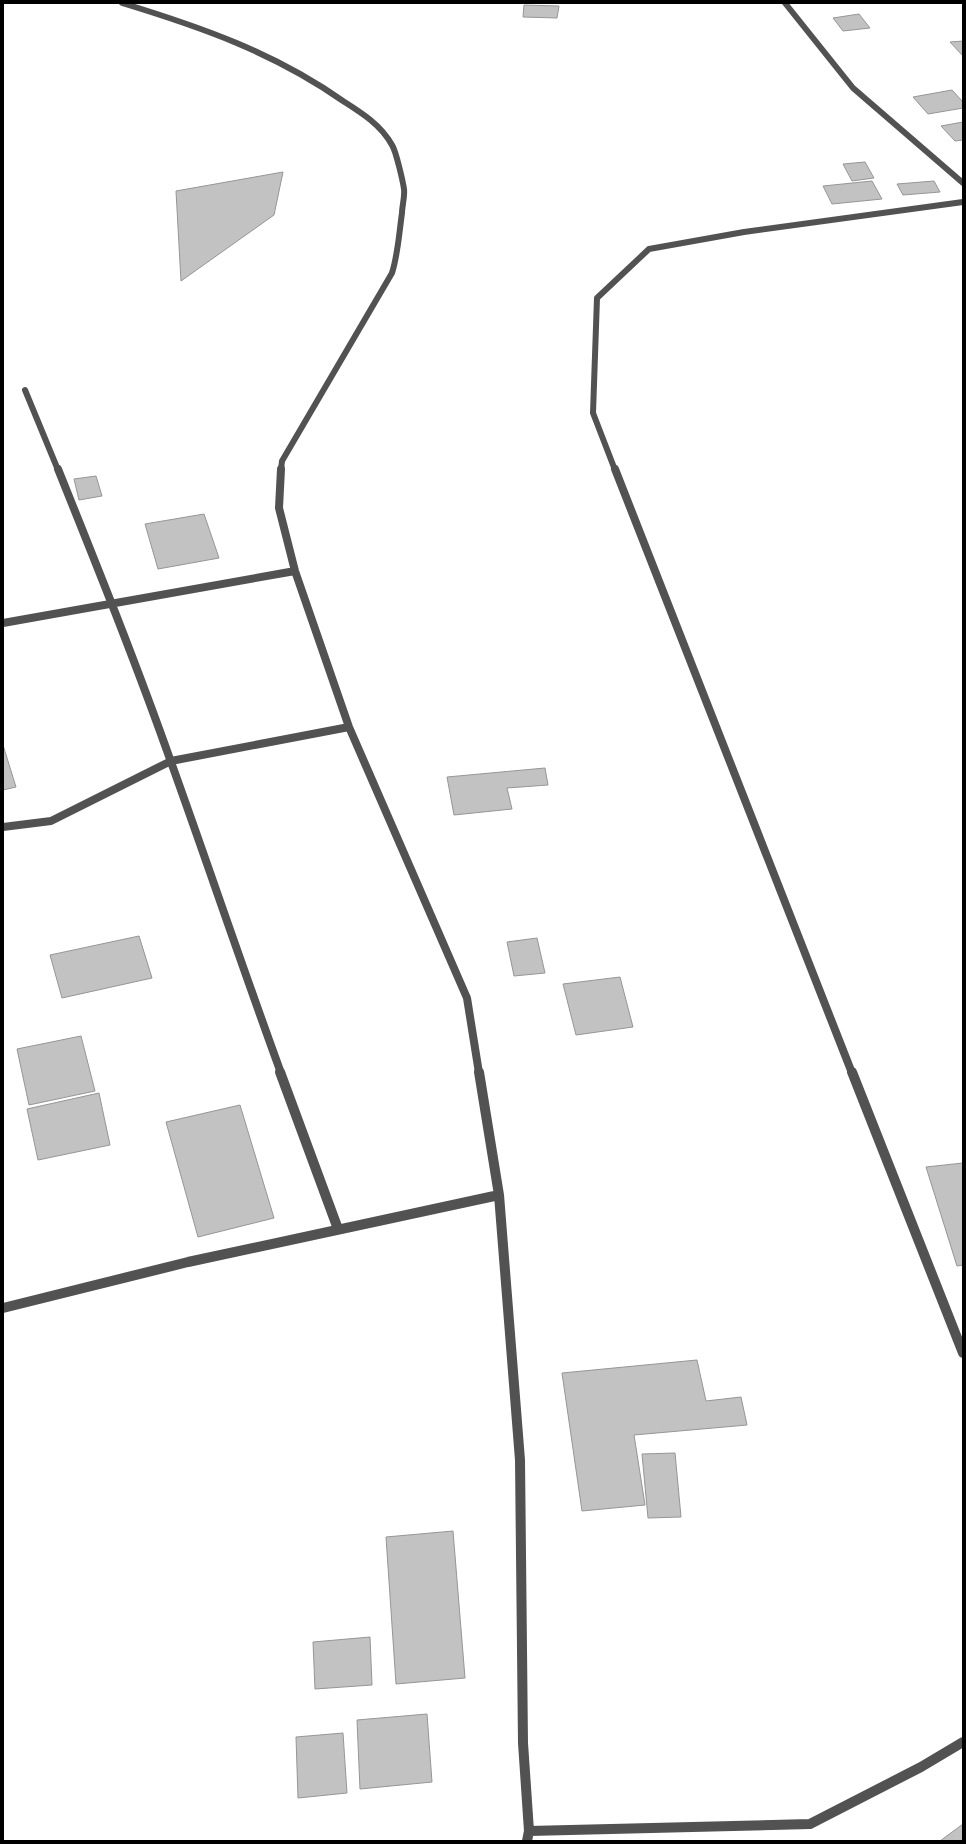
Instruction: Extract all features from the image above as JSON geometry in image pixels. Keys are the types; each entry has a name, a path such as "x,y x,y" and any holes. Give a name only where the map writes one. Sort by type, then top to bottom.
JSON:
{"street":[{"path":"122,3 189,24 270,56 289,66 366,116 378,125 393,146 404,189 397,258 392,273 282,461 279,488 279,508 295,571 349,727 467,998 499,1195 520,1460 523,1743 528,1836 810,1824 921,1767 963,1742"},
{"path":"785,3 853,88 963,183"},
{"path":"963,202 744,232 649,249 597,298 593,413 963,1353"},
{"path":"25,390 113,604 171,761 248,984 338,1229"},
{"path":"3,623 295,571"},
{"path":"3,827 51,821 171,761 349,727"},
{"path":"3,1308 59,1293 338,1229 499,1195"}],"building":[{"path":"524,5 559,6 557,18 523,17"},
{"path":"859,14 870,28 843,31 833,18"},
{"path":"963,41 963,56 950,42"},
{"path":"952,90 963,102 963,108 928,114 913,97"},
{"path":"963,122 963,140 955,141 941,126"},
{"path":"865,162 874,178 852,181 843,164"},
{"path":"283,172 274,215 181,281 176,191"},
{"path":"872,181 882,199 832,204 823,186"},
{"path":"934,181 940,192 903,195 897,184"},
{"path":"96,476 102,496 79,500 74,479"},
{"path":"204,514 219,558 158,569 145,524"},
{"path":"3,745 16,787 3,790"},
{"path":"545,768 548,785 507,788 512,809 454,815 447,777"},
{"path":"139,936 152,978 62,998 50,955"},
{"path":"537,938 545,973 514,976 507,942"},
{"path":"620,977 633,1027 576,1035 563,984"},
{"path":"81,1036 95,1091 29,1105 17,1049"},
{"path":"99,1093 110,1145 38,1160 27,1109"},
{"path":"240,1105 274,1218 198,1237 166,1122"},
{"path":"963,1163 963,1265 957,1266 926,1167"},
{"path":"697,1360 706,1401 741,1397 747,1425 634,1435 645,1505 582,1511 562,1373"},
{"path":"675,1453 681,1517 648,1518 642,1454"},
{"path":"453,1531 465,1678 396,1684 386,1537"},
{"path":"370,1637 372,1685 315,1689 313,1642"},
{"path":"427,1714 432,1782 360,1789 357,1720"},
{"path":"343,1733 347,1793 298,1798 296,1737"},
{"path":"963,1824 963,1841 940,1841"}]}
